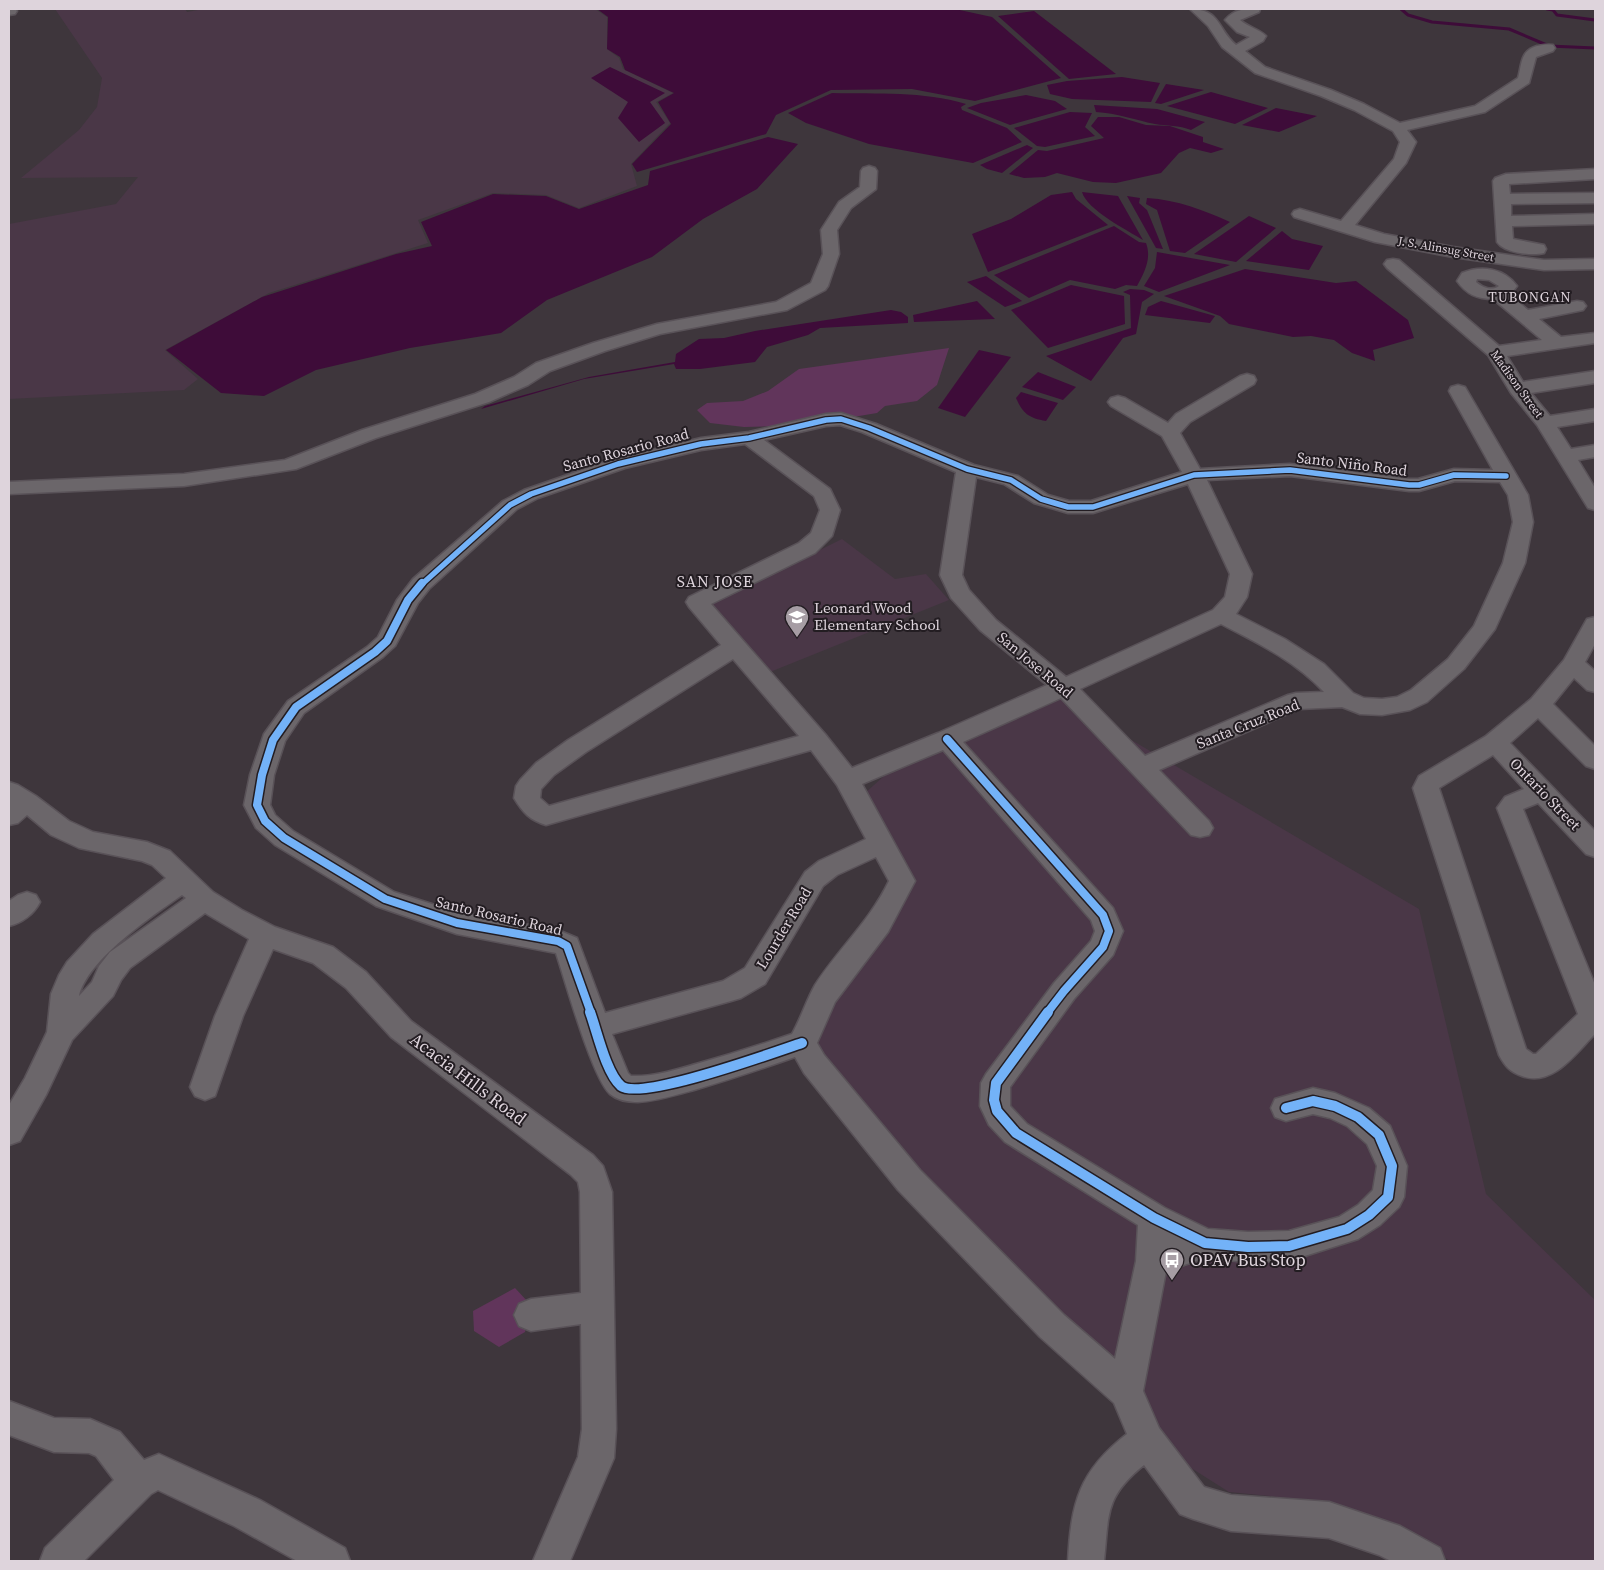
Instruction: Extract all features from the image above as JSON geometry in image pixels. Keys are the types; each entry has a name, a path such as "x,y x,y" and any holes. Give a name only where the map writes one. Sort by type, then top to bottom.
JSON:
{"street":[{"path":"1196,9 1213,23 1227,44 1260,70 1326,93 1398,128 1408,142 1401,160 1344,227"},
{"path":"1235,51 1259,36 1242,29 1232,20 1239,14 1254,9"},
{"path":"1398,128 1480,109 1524,80 1529,55 1533,51 1548,48"},
{"path":"9,488 184,480 289,465 369,434 482,398 521,381 543,367 599,347 657,329 781,306 807,294 822,283 831,254 829,230 845,205 868,189 869,171"},
{"path":"1578,248 1536,249 1509,245 1505,242 1502,181 1503,179 1589,175 1595,188"},
{"path":"1504,200 1595,198"},
{"name":"J. S. Alinsug Street","path":"1300,214 1381,238 1453,252 1544,265 1595,264"},
{"path":"1505,221 1595,219"},
{"path":"1453,252 1455,288 1487,294 1498,294 1557,342"},
{"name":"Madison Street","path":"1393,264 1455,288 1518,389 1545,423 1593,496"},
{"path":"1526,316 1576,306"},
{"path":"1495,352 1595,338"},
{"path":"1518,389 1595,377"},
{"path":"1170,432 1184,418 1247,380"},
{"name":"Santa Cruz Road","path":"1143,767 1296,701 1344,699 1360,706 1382,707 1402,704 1418,696 1456,664 1484,628 1514,563 1523,522 1518,495 1458,391"},
{"path":"847,780 947,739 1064,687 1221,615 1233,605 1239,591 1241,574 1194,475 1170,432 1118,402"},
{"path":"1545,423 1595,415"},
{"name":"Santo Rosario Road","path":"802,1043 685,1080 638,1090 627,1089 618,1083 611,1072 567,946 558,941 457,923 385,899 284,838 265,821 257,805 262,775 273,740 296,707 375,652 387,641 408,600 421,584 510,505 531,494 618,464 700,444 749,438 826,420 841,420 869,428 967,469 1011,480 1041,499 1068,507 1093,507 1194,475"},
{"path":"749,438 823,493 830,510 820,536 807,548 697,602 816,740 847,780 902,881 894,901 879,926 828,990 802,1043 814,1064 909,1180 1052,1326 1126,1391 1147,1440 1193,1501 1231,1513 1329,1520 1387,1539 1427,1561"},
{"path":"1565,456 1595,451"},
{"name":"San Jose Road","path":"967,469 951,575 959,593 988,625 1064,687 1200,828"},
{"name":"Santo Niño Road","path":"1194,475 1290,470 1410,485 1419,485 1454,475 1506,476"},
{"path":"1221,615 1277,644 1316,669 1344,699"},
{"path":"1543,792 1514,803 1510,808 1595,1017 1544,1065 1534,1068 1526,1065 1514,1055 1426,788 1428,782 1495,742 1538,705 1573,664 1595,624"},
{"path":"735,647 577,746 545,769 530,786 527,798 533,808 546,816 816,740"},
{"path":"1573,664 1595,684"},
{"path":"1538,705 1595,760"},
{"path":"947,739 1104,914 1110,931 1103,947 1064,991 996,1083 993,1101 999,1115 1016,1132 1154,1218 1205,1243 1289,1246 1347,1229 1369,1215 1388,1197 1392,1166 1379,1135 1358,1116 1335,1106 1314,1101 1286,1108"},
{"name":"Ontario Street","path":"1495,742 1595,847"},
{"name":"Acacia Hills Road","path":"15,803 88,841 138,850 161,858 172,866 193,890 265,935 323,955 356,980 401,1029 582,1164 592,1176 596,1192 596,1306 600,1403 596,1458 551,1561"},
{"name":"Lourder Road","path":"596,1027 731,990 755,976 802,895 814,879 828,868 883,843"},
{"path":"9,1132 36,1086 61,1032 68,985 76,968 92,952 154,901 193,890"},
{"path":"61,1032 94,999 120,960 193,890"},
{"path":"205,1087 229,1016 265,935"},
{"path":"92,952 120,960"},
{"path":"1126,1391 1152,1261 1154,1218"},
{"path":"1152,1261 1205,1243"},
{"path":"531,1315 596,1306"},
{"path":"9,1418 54,1435 90,1436 108,1444 138,1481"},
{"path":"1086,1561 1091,1505 1099,1484 1120,1461 1147,1440"},
{"path":"58,1561 138,1481 159,1472 247,1514 332,1561"}],"shaded area":[{"path":"55,9 185,9 187,12 203,9 595,9 607,17 607,49 619,58 623,69 673,93 656,102 670,123 631,164 637,186 579,208 546,195 493,193 418,220 428,243 269,293 165,350 198,379 184,390 9,399 9,224 116,204 138,177 21,178 79,130 97,107 102,78"},
{"path":"597,9 955,9 992,17 1061,78 975,101 912,89 831,90 776,115 766,134 637,172 632,164 671,124 658,102 674,93 625,70 620,57 607,49 608,17"},
{"path":"1034,11 1116,74 1069,79 998,16"},
{"path":"610,67 665,93 650,102 665,123 639,142 618,118 628,102 591,78"},
{"path":"1122,77 1160,83 1151,102 1072,99 1050,94 1047,85 1067,81"},
{"path":"1166,84 1204,90 1161,104 1155,103"},
{"path":"1211,92 1268,108 1235,124 1167,106"},
{"path":"832,93 917,95 966,104 961,107 962,110 1007,128 1022,142 973,163 869,144 806,123 788,113"},
{"path":"1026,95 1055,101 1067,109 1010,125 967,108 981,103"},
{"path":"1094,105 1157,109 1205,122 1191,130 1178,126 1155,124 1096,112"},
{"path":"1276,108 1317,116 1279,132 1242,125"},
{"path":"1070,112 1092,113 1085,127 1095,136 1045,147 1037,146 1014,128"},
{"path":"1098,117 1119,117 1146,125 1170,126 1203,137 1203,142 1224,149 1211,153 1190,148 1179,153 1161,173 1116,183 1093,182 1057,173 1045,177 1024,178 1009,174 1038,150 1047,151 1104,138 1091,126"},
{"path":"768,137 798,144 757,189 703,219 652,257 547,300 501,333 410,348 316,370 264,396 221,393 166,350 262,297 396,254 432,246 421,222 493,194 546,196 579,209 648,185 650,171"},
{"path":"1027,145 1033,148 1002,173 980,165"},
{"path":"1072,192 1076,199 1108,225 988,272 972,234 1011,219 1051,195"},
{"path":"1082,192 1118,196 1143,240 1091,206"},
{"path":"1127,196 1140,198 1139,203 1147,210 1163,249 1156,248"},
{"path":"1147,198 1190,206 1230,222 1185,253 1170,251 1157,210 1146,204"},
{"path":"1249,216 1276,228 1236,262 1194,254"},
{"path":"1114,226 1139,242 1146,243 1148,260 1145,271 1137,286 1126,285 1115,289 1070,280 1029,298 994,275"},
{"path":"1282,231 1292,239 1323,246 1309,270 1246,261"},
{"path":"1157,252 1230,265 1159,292 1144,286 1155,268"},
{"path":"1245,269 1336,283 1356,281 1408,320 1414,338 1373,350 1375,361 1352,353 1334,340 1311,336 1293,337 1229,324 1220,316 1164,296"},
{"path":"986,276 1022,301 1005,307 967,282"},
{"path":"1071,285 1124,296 1125,324 1048,348 1011,310"},
{"path":"1130,289 1144,290 1154,294 1142,302 1136,334 1123,338 1091,381 1046,356 1131,328 1130,295 1123,292"},
{"path":"977,301 995,319 914,322 913,315"},
{"path":"1161,301 1215,316 1210,323 1145,315 1148,307"},
{"path":"891,310 901,312 908,317 908,323 820,328 808,335 767,347 755,362 700,369 676,369 674,364 584,379 481,409 485,406 589,377 675,362 676,354 699,339 724,338 755,331"},
{"path":"949,348 937,385 917,401 885,406 877,413 859,416 817,417 789,426 744,427 710,423 697,410 707,403 743,401 768,391 799,369"},
{"path":"979,350 1011,357 965,417 938,408"},
{"path":"1038,372 1076,387 1063,400 1022,387"},
{"path":"1021,392 1058,403 1046,421 1035,418 1024,412 1016,398"},
{"name":"Leonard Wood Elementary School","path":"842,539 895,579 926,574 949,600 770,672 711,604"},
{"path":"1060,698 1419,909 1486,1194 1595,1300 1595,1561 1450,1561 1414,1539 1328,1502 1229,1492 1169,1454 816,1061 826,998 911,883 864,794 894,767"},
{"path":"515,1288 529,1303 525,1332 499,1347 474,1331 473,1311"}],"waterway":[{"path":"1401,9 1408,15 1432,22 1509,29 1549,46 1595,48"},
{"path":"1547,9 1553,10 1557,15 1595,20"}],"cycle path":[{"path":"802,1043 684,1080 639,1089 624,1088 611,1072 567,946 558,941 457,923 385,899 284,838 265,821 257,805 262,775 273,740 296,707 375,652 387,641 408,600 421,584 510,505 531,494 618,464 701,444 749,438 826,420 841,419 869,428 967,469 1011,480 1041,499 1068,507 1093,507 1194,475 1290,470 1409,485 1419,485 1454,475 1506,476"},
{"path":"947,739 1103,915 1109,931 1103,947 1064,991 996,1083 995,1106 1004,1121 1016,1133 1154,1218 1205,1243 1248,1247 1289,1246 1347,1229 1369,1215 1388,1197 1392,1166 1379,1135 1358,1117 1335,1106 1313,1101 1286,1108"}],"place":[{"name":"Leonard Wood Elementary School","path":"797,638"},
{"name":"OPAV Bus Stop","path":"1172,1281"}],"district":[{"name":"TUBONGAN","path":"1530,297"},
{"name":"SAN JOSE","path":"715,581"}]}
